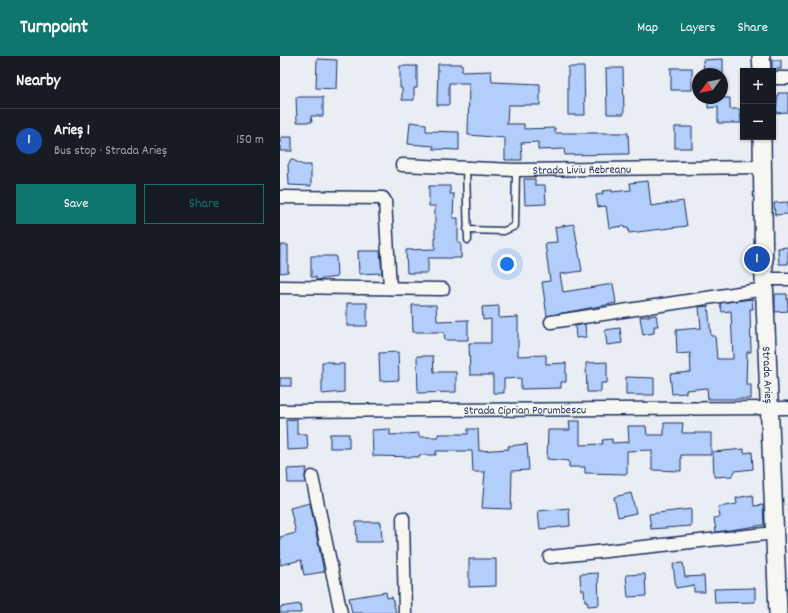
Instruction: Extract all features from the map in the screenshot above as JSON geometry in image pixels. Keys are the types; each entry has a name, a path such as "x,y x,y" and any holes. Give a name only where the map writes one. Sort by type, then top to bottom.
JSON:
{"street":[{"path":"762,56 762,68"},
{"path":"776,78 788,78"},
{"name":"Strada Arieș","path":"762,140 764,284 778,613"},
{"name":"Strada Liviu Rebreanu","path":"402,165 516,170 762,167"},
{"path":"280,197 382,198 385,201 390,288"},
{"path":"551,322 788,279"},
{"path":"280,287 443,289"},
{"name":"Strada Ciprian Porumbescu","path":"280,411 788,408"},
{"path":"312,477 340,613"},
{"path":"403,518 405,613"},
{"path":"550,557 775,533"}],"lane":[{"path":"466,168 468,240"},
{"path":"467,230 504,231 514,226 516,170"}],"building":[{"path":"317,59 337,60 336,89 316,88"},
{"path":"723,59 723,68 704,68 703,60"},
{"path":"772,60 781,60 781,69 772,68"},
{"path":"438,64 462,64 462,72 491,71 492,82 540,84 540,105 508,105 507,124 524,124 524,129 555,128 555,133 628,133 629,154 565,155 564,149 538,150 538,142 521,143 522,160 505,160 505,138 468,135 469,83 449,83 449,105 437,105"},
{"path":"400,66 417,66 417,88 414,88 414,100 402,100 402,88 400,88"},
{"path":"568,67 584,67 585,115 568,115"},
{"path":"606,68 623,68 624,114 607,114"},
{"path":"671,68 692,68 692,90 671,90"},
{"path":"778,93 788,93 788,112 776,113"},
{"path":"296,97 323,97 323,116 311,116 312,122 297,122"},
{"path":"728,98 730,98 730,109 740,109 740,123 718,123 718,107 708,108 708,104 728,104"},
{"path":"410,122 426,124 426,131 459,132 459,150 433,149 434,146 408,144"},
{"path":"675,127 692,127 692,148 675,148"},
{"path":"281,137 292,137 292,151 280,151"},
{"path":"291,159 303,165 311,165 311,186 289,185 288,165"},
{"path":"524,179 535,179 535,185 545,185 546,204 525,205"},
{"path":"648,181 651,206 683,201 687,226 629,233 628,228 624,228 624,226 609,228 606,206 598,207 596,195 603,194 602,191 612,190 612,192 631,190 630,183"},
{"path":"429,186 450,186 450,194 454,194 453,218 458,218 458,243 461,243 461,258 428,258 428,273 407,273 406,250 435,249 435,206 429,206"},
{"path":"788,202 788,214 775,215 774,203"},
{"path":"574,224 582,271 560,274 563,292 613,284 616,303 547,316 542,282 550,281 545,243 557,242 555,227"},
{"path":"280,245 288,245 288,272 280,273"},
{"path":"788,247 788,264 779,264 778,248"},
{"path":"358,251 380,251 382,273 359,274"},
{"path":"311,256 336,256 337,277 316,280 316,277 311,277"},
{"path":"775,294 787,294 788,311 775,312"},
{"path":"752,299 753,309 750,309 751,352 747,352 746,385 751,385 751,399 708,399 707,388 686,390 686,393 672,394 670,374 691,372 690,353 677,354 676,330 701,328 699,307 708,306 711,336 715,336 717,359 733,359 731,311 722,312 720,303"},
{"path":"347,303 367,303 367,326 347,326"},
{"path":"412,305 436,305 437,321 468,320 468,340 445,340 444,332 413,332"},
{"path":"499,306 499,318 518,317 518,356 546,355 546,364 566,363 566,382 561,382 561,388 521,389 521,378 504,379 504,393 493,393 493,375 470,375 469,343 491,343 491,319 483,320 482,307"},
{"path":"656,315 658,326 654,326 654,333 643,335 640,317"},
{"path":"585,324 586,337 576,338 575,326"},
{"path":"620,328 622,343 607,345 605,330"},
{"path":"398,352 399,380 380,381 379,353"},
{"path":"417,356 433,356 434,372 456,372 456,392 418,393"},
{"path":"322,362 344,364 344,392 322,394"},
{"path":"607,362 607,383 601,383 601,392 587,392 586,363"},
{"path":"626,377 654,378 654,395 626,395"},
{"path":"280,378 291,378 291,386 280,386"},
{"path":"297,419 297,434 307,434 308,449 287,450 286,420"},
{"path":"569,421 580,421 580,445 603,444 602,440 612,439 612,443 629,442 628,426 646,426 647,435 664,435 664,423 683,423 682,433 711,433 711,455 681,455 681,471 652,470 652,450 627,451 627,474 585,473 585,467 569,467 569,461 547,459 548,430 570,430"},
{"path":"390,429 390,435 419,433 419,437 438,437 438,434 468,434 468,429 478,429 479,451 509,449 508,446 527,444 529,470 512,471 511,509 482,508 485,472 473,472 472,451 436,451 436,455 419,455 419,457 373,456 372,430"},
{"path":"330,434 349,434 349,448 330,448"},
{"path":"744,449 744,453 752,452 753,469 735,471 732,476 714,477 713,452"},
{"path":"307,468 305,475 306,483 288,483 287,469"},
{"path":"631,493 636,513 618,517 614,497"},
{"path":"753,495 754,506 763,505 764,525 716,532 714,518 720,517 718,507 737,504 736,498"},
{"path":"310,503 324,572 304,575 301,560 280,565 280,537 296,533 290,508"},
{"path":"569,508 570,526 540,529 538,511"},
{"path":"691,509 691,526 651,529 649,514"},
{"path":"356,522 381,522 382,542 357,542"},
{"path":"469,559 496,559 496,586 469,587"},
{"path":"683,563 685,577 704,576 705,592 694,592 694,585 676,588 673,564"},
{"path":"598,573 599,605 588,606 587,601 585,601 584,590 581,590 580,574"},
{"path":"645,574 646,596 628,597 626,575"},
{"path":"755,588 755,602 715,603 714,589"},
{"path":"386,592 387,598 392,597 396,613 352,613 349,598"},
{"path":"300,604 301,613 280,613 280,607"}],"place":[{"name":"Arieș 1","path":"757,259"}]}
